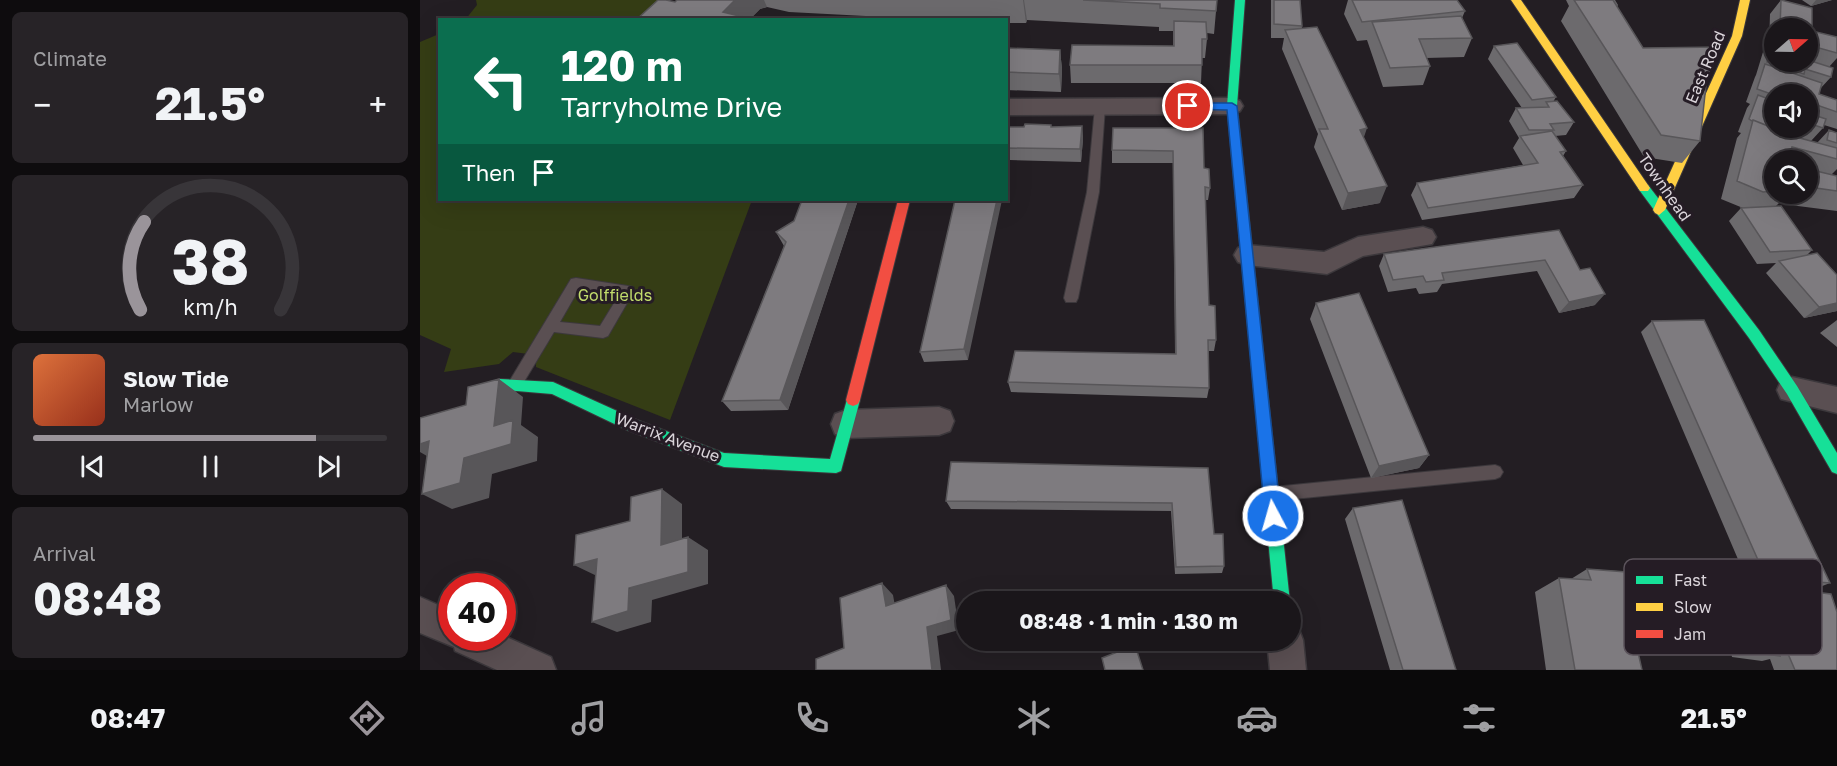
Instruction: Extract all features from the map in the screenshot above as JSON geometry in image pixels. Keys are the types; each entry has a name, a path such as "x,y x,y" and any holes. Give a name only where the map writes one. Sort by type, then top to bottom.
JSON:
{"street":[{"path":"1240,0 1232,106 1281,591"},
{"name":"Townhead","path":"1516,0 1659,210 1754,334 1792,390 1837,466"},
{"name":"East Road","path":"1659,210 1737,36 1745,0"},
{"path":"1008,107 1232,106"},
{"name":"Warrix Avenue","path":"507,385 553,388 632,424 724,460 836,466 904,201"},
{"path":"1247,255 1328,263 1359,247 1423,237"},
{"path":"1792,390 1837,400"},
{"path":"846,424 939,421"},
{"path":"420,615 438,623"},
{"path":"496,651 538,670"},
{"path":"1287,651 1288,670"}],"lane":[{"path":"1071,298 1092,192 1100,106"},
{"path":"507,385 550,326 576,283 628,291 603,332 550,326"},
{"path":"1271,495 1494,472"}],"green space":[{"path":"476,0 661,0 661,18 467,18 477,5"},
{"name":"Golffields","path":"438,34 438,201 752,201 670,420 536,367 536,355 513,352 499,364 444,372 451,349 420,335 420,42"}],"building":[{"path":"658,0 675,2 677,0 735,0 723,12 748,18 638,18"},
{"path":"1083,0 1217,0 1216,11 1160,8 1160,4"},
{"path":"1274,0 1300,0 1302,26 1274,24"},
{"path":"1352,0 1457,0 1465,11 1362,22"},
{"path":"1574,0 1613,0 1643,48 1721,47 1707,76 1700,141 1661,135"},
{"path":"1781,0 1812,8 1812,18 1780,18"},
{"path":"1461,16 1472,38 1419,39 1430,66 1390,68 1372,22"},
{"path":"1174,21 1206,22 1207,39 1202,39 1202,65 1070,65 1072,45 1174,46"},
{"path":"1317,27 1367,128 1360,130 1387,186 1348,193 1319,129 1328,129 1285,30"},
{"path":"1818,32 1837,37 1837,53 1818,48"},
{"path":"1517,43 1556,97 1532,100 1494,46"},
{"path":"1008,48 1060,50 1059,74 1008,72"},
{"path":"1818,63 1833,68 1831,77 1815,72 1818,72"},
{"path":"1764,67 1764,72 1789,72 1822,83 1819,94 1837,100 1837,112 1818,105 1818,84 1764,84 1764,91 1757,89"},
{"path":"1758,95 1764,97 1764,124 1749,119"},
{"path":"1557,101 1574,122 1550,124 1554,130 1529,130 1516,108 1549,107 1546,102"},
{"path":"1818,116 1826,119 1823,128 1818,126"},
{"path":"1753,120 1764,124 1764,138 1800,138 1837,148 1837,159 1818,154 1818,150 1792,147 1791,150 1764,150 1764,192 1737,181"},
{"path":"1025,124 1051,125 1051,127 1082,126 1080,149 1008,148 1008,127 1024,127"},
{"path":"1113,128 1203,128 1204,168 1209,169 1210,188 1205,187 1209,305 1215,306 1216,340 1208,340 1209,388 1008,382 1015,351 1176,354 1173,151 1112,150"},
{"path":"1829,130 1837,133 1837,143 1827,140"},
{"path":"1552,131 1566,151 1560,152 1583,185 1428,208 1417,183 1538,163 1520,136"},
{"path":"1818,171 1837,176 1837,191 1818,188"},
{"path":"802,201 849,201 780,400 722,401 786,242 776,232 794,221"},
{"path":"955,201 997,201 964,349 920,352"},
{"path":"1781,206 1812,250 1770,252 1741,208"},
{"path":"1559,230 1580,270 1590,268 1605,294 1569,302 1545,260 1442,273 1444,280 1426,282 1423,276 1393,280 1384,254"},
{"path":"1817,253 1837,275 1837,303 1819,307 1779,261"},
{"path":"1359,293 1429,455 1379,466 1316,303"},
{"path":"1704,320 1819,559 1758,559 1652,321"},
{"path":"499,379 494,426 513,420 511,444 464,458 460,483 422,494 429,441 420,444 420,418 466,405 468,387"},
{"path":"951,462 1208,468 1214,534 1223,534 1224,566 1176,567 1172,503 946,501"},
{"path":"662,489 661,545 688,537 688,572 629,588 628,611 592,622 597,559 574,565 576,535 630,521 631,497"},
{"path":"1402,500 1456,670 1403,670 1353,508"},
{"path":"1822,566 1830,583 1822,582"},
{"path":"1587,569 1624,572 1624,655 1639,655 1642,670 1575,670 1559,578 1591,580"},
{"path":"882,583 886,606 946,585 951,620 927,627 932,670 816,670 816,659 844,648 840,598"},
{"path":"1822,593 1831,594 1837,612 1837,670 1795,670 1788,655 1822,655"},
{"path":"1120,651 1137,651 1143,670 1105,670 1102,658"}],"traffic: fast":[{"path":"1240,0 1232,106 1281,591"},
{"path":"1644,188 1754,334 1792,390 1837,467"},
{"path":"500,385 553,388 632,425 724,460 836,466 853,400"}],"traffic: slow":[{"path":"1516,0 1644,188"},
{"path":"1659,210 1737,36 1745,0"}],"traffic: jam":[{"path":"853,400 904,201"}],"route":[{"path":"1188,106 1232,106 1273,516"}]}
